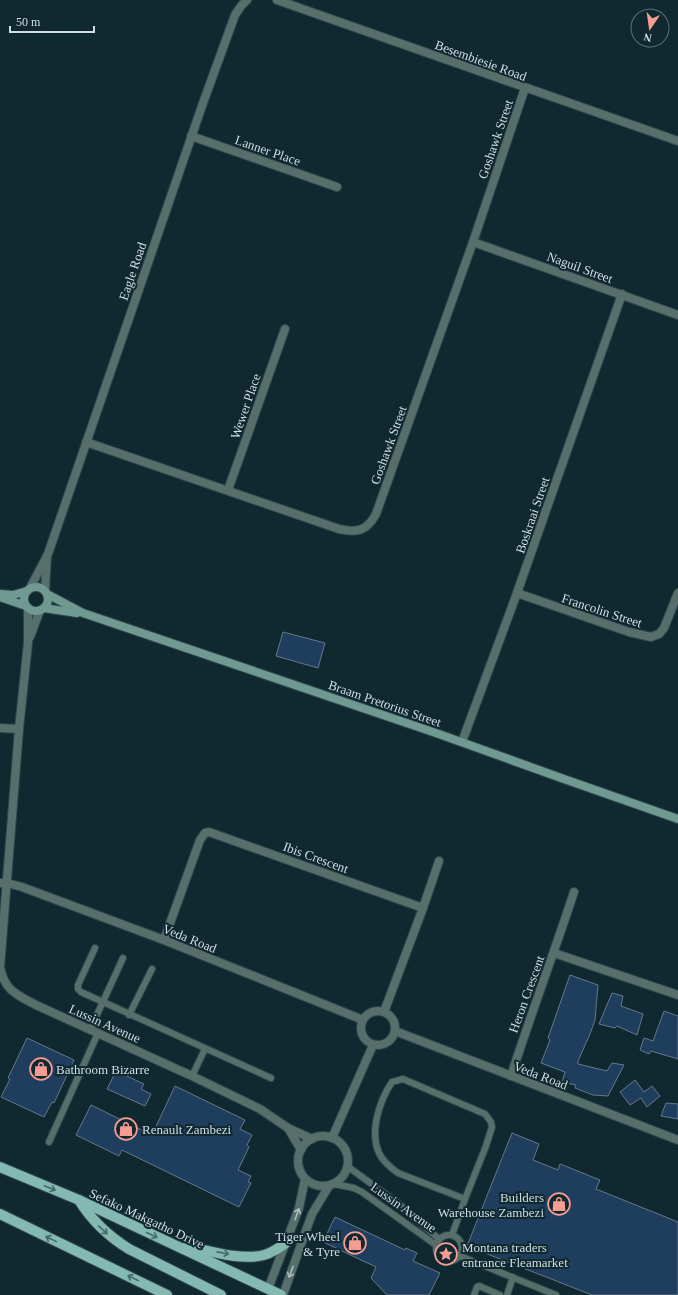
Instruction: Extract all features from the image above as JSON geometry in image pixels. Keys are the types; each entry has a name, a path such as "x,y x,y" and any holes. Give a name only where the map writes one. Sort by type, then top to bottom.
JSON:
{"main road":[{"name":"Sefako Makgatho Drive","path":"0,1167 79,1200 171,1243 268,1292 282,1295"},
{"path":"79,1200 86,1212 102,1230 120,1244 129,1250 221,1295"},
{"path":"0,1214 167,1295"},
{"path":"171,1243 240,1257 267,1254 286,1243"}],"street":[{"name":"Eagle Road","path":"28,590 48,554 191,136 235,15 240,6 247,0"},
{"name":"Besembiesie Road","path":"277,0 678,141"},
{"name":"Goshawk Street","path":"86,442 347,531 357,531 371,523 376,514 473,242 525,88"},
{"name":"Lanner Place","path":"191,136 337,187"},
{"name":"Naguil Street","path":"473,242 678,315"},
{"name":"Boskraai Street","path":"462,742 518,594 622,294"},
{"name":"Wewer Place","path":"228,490 285,329"},
{"name":"Eagle Road","path":"46,593 48,554"},
{"path":"0,596 13,595 38,587 46,593 48,602 42,609 28,643"},
{"path":"3,883 28,643 27,607 24,596 28,590"},
{"name":"Braam Pretorius Street","path":"46,593 83,613 462,742 564,780 678,819"},
{"name":"Francolin Street","path":"518,594 629,632 651,637 659,634 664,628 678,593"},
{"path":"0,596 33,611 42,609"},
{"name":"Braam Pretorius Street","path":"42,609 83,613"},
{"path":"0,728 19,729"},
{"name":"Ibis Crescent","path":"164,940 200,840 202,835 207,832 214,833 423,908"},
{"path":"384,1012 439,861"},
{"name":"Veda Road","path":"3,883 32,890 164,940 363,1020"},
{"name":"Lussin Avenue","path":"3,883 0,967 5,982 11,990 19,996 260,1109 288,1128 312,1139 320,1137 332,1138"},
{"path":"554,953 574,892"},
{"name":"Heron Crescent","path":"511,1076 554,953 678,995"},
{"path":"378,1011 388,1014 393,1020 395,1027 392,1038 379,1046 373,1045 362,1035 361,1028 363,1020 372,1012 378,1011"},
{"name":"Veda Road","path":"395,1031 678,1140"},
{"path":"282,1295 312,1214 332,1184 343,1176 347,1166 348,1157 344,1149 332,1138 373,1045"},
{"name":"Lussin Avenue","path":"288,1128 301,1150"},
{"path":"268,1292 299,1208 305,1179 298,1165 298,1157 305,1144 312,1139"},
{"name":"Lussin Avenue","path":"305,1179 316,1185 332,1184"}],"lane":[{"path":"95,948 78,985 78,989 81,992 271,1078"},
{"path":"49,1142 94,1031 103,1002 123,958"},
{"path":"130,1014 152,969"},
{"path":"192,1076 205,1049"},
{"path":"452,1235 486,1146 492,1127 491,1122 485,1114 403,1079 392,1082 387,1089 381,1104 376,1124 375,1130 379,1153 390,1168 398,1174 465,1199"},
{"name":"Lussin Avenue","path":"347,1166 399,1204 438,1242"},
{"name":"Lussin Avenue","path":"332,1184 354,1188 362,1192 438,1242"},
{"name":"Lussin Avenue","path":"452,1235 457,1238 461,1241 462,1246 460,1256 452,1261 440,1258 437,1254 438,1242 445,1236 452,1235"},
{"path":"460,1256 556,1295"},
{"path":"507,1295 513,1277"},
{"path":"474,1295 479,1286 500,1295"}],"building":[{"path":"283,632 325,643 318,668 276,656"},
{"path":"570,975 598,985 595,1020 578,1064 607,1071 612,1063 624,1065 608,1096 593,1095 575,1088 576,1085 562,1082 565,1072 541,1063 550,1040 548,1038"},
{"path":"612,993 623,996 621,1006 643,1014 637,1035 617,1026 615,1028 599,1024"},
{"path":"664,1011 678,1016 678,1059 651,1051 649,1054 640,1050 644,1038 653,1041"},
{"name":"Bathroom Bizarre","path":"27,1038 74,1060 54,1103 52,1102 44,1117 1,1097 10,1079 8,1078"},
{"path":"116,1071 144,1084 141,1089 151,1094 145,1106 107,1089"},
{"path":"635,1080 644,1092 652,1086 660,1096 647,1107 641,1098 630,1105 620,1092"},
{"path":"175,1086 245,1120 240,1129 252,1135 247,1145 249,1147 238,1170 251,1176 248,1182 251,1183 239,1207 122,1150 119,1156 76,1135 91,1105 152,1135"},
{"path":"666,1103 678,1104 678,1119 661,1116"},
{"name":"Builders Warehouse Zambezi","path":"512,1133 539,1144 533,1160 558,1170 560,1164 600,1180 596,1189 678,1222 678,1295 592,1295 467,1246"},
{"path":"335,1217 405,1250 406,1248 417,1253 413,1261 440,1273 429,1295 387,1295 371,1278 376,1267 323,1242"}],"place":[{"name":"Bathroom Bizarre","path":"41,1069"},
{"name":"Renault Zambezi","path":"126,1129"},
{"name":"Builders Warehouse Zambezi","path":"559,1204"},
{"name":"Tiger Wheel & Tyre","path":"355,1243"},
{"name":"Montana traders entrance Fleamarket","path":"446,1254"}]}
